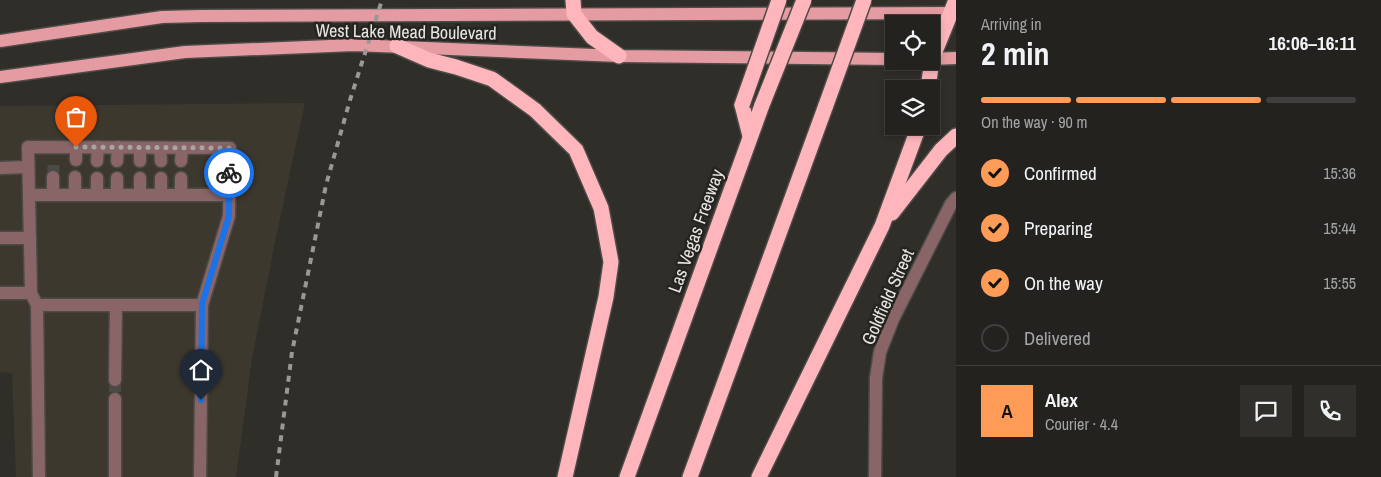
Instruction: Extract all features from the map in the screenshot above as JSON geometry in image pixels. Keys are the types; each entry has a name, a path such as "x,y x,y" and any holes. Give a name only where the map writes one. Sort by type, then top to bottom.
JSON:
{"highway":[{"path":"750,136 742,105 779,0"},
{"name":"Las Vegas Freeway","path":"626,477 750,136 804,0"},
{"path":"690,477 864,0"},
{"path":"574,7 592,38 619,56"},
{"path":"940,40 954,8"},
{"path":"397,46 429,60 492,79 535,110 576,150 601,208 611,262 606,297 565,477"},
{"path":"759,477 882,226 916,135"},
{"path":"882,226 941,150 956,136"}],"main road":[{"name":"West Lake Mead Boulevard","path":"0,41 162,18 201,16 574,7 830,13 954,8"},
{"name":"West Lake Mead Boulevard","path":"0,77 185,52 354,45 619,56 885,59"},
{"path":"940,59 956,58"}],"street":[{"path":"39,477 37,305 31,293 28,147 54,153 76,154 98,147 230,148 229,216 202,304 200,477"},
{"path":"97,161 98,147"},
{"path":"117,161 118,147"},
{"path":"140,148 140,161"},
{"path":"160,148 161,161"},
{"path":"181,161 182,148"},
{"path":"0,168 28,167"},
{"path":"53,177 53,194"},
{"path":"75,177 75,195"},
{"path":"97,178 97,195"},
{"path":"117,178 117,195"},
{"path":"140,178 140,195"},
{"path":"161,178 161,195"},
{"path":"181,178 181,195"},
{"path":"29,195 229,195"},
{"name":"Goldfield Street","path":"875,477 876,378 880,352 893,319 951,204 956,198"},
{"path":"0,238 30,238"},
{"path":"0,293 31,293"},
{"path":"115,380 116,304"},
{"path":"37,305 202,304"},
{"path":"115,399 115,477"}],"shaded area":[{"path":"305,103 252,359 236,477 16,477 12,373 0,372 0,106"}],"tunnel":[{"path":"53,177 54,159"},
{"path":"115,380 115,399"}],"railway":[{"path":"276,477 292,352 326,185 350,100 382,0"}],"way so far":[{"path":"76,147 230,148 229,173"}],"route":[{"path":"201,400 202,304 229,216 229,173"}]}
